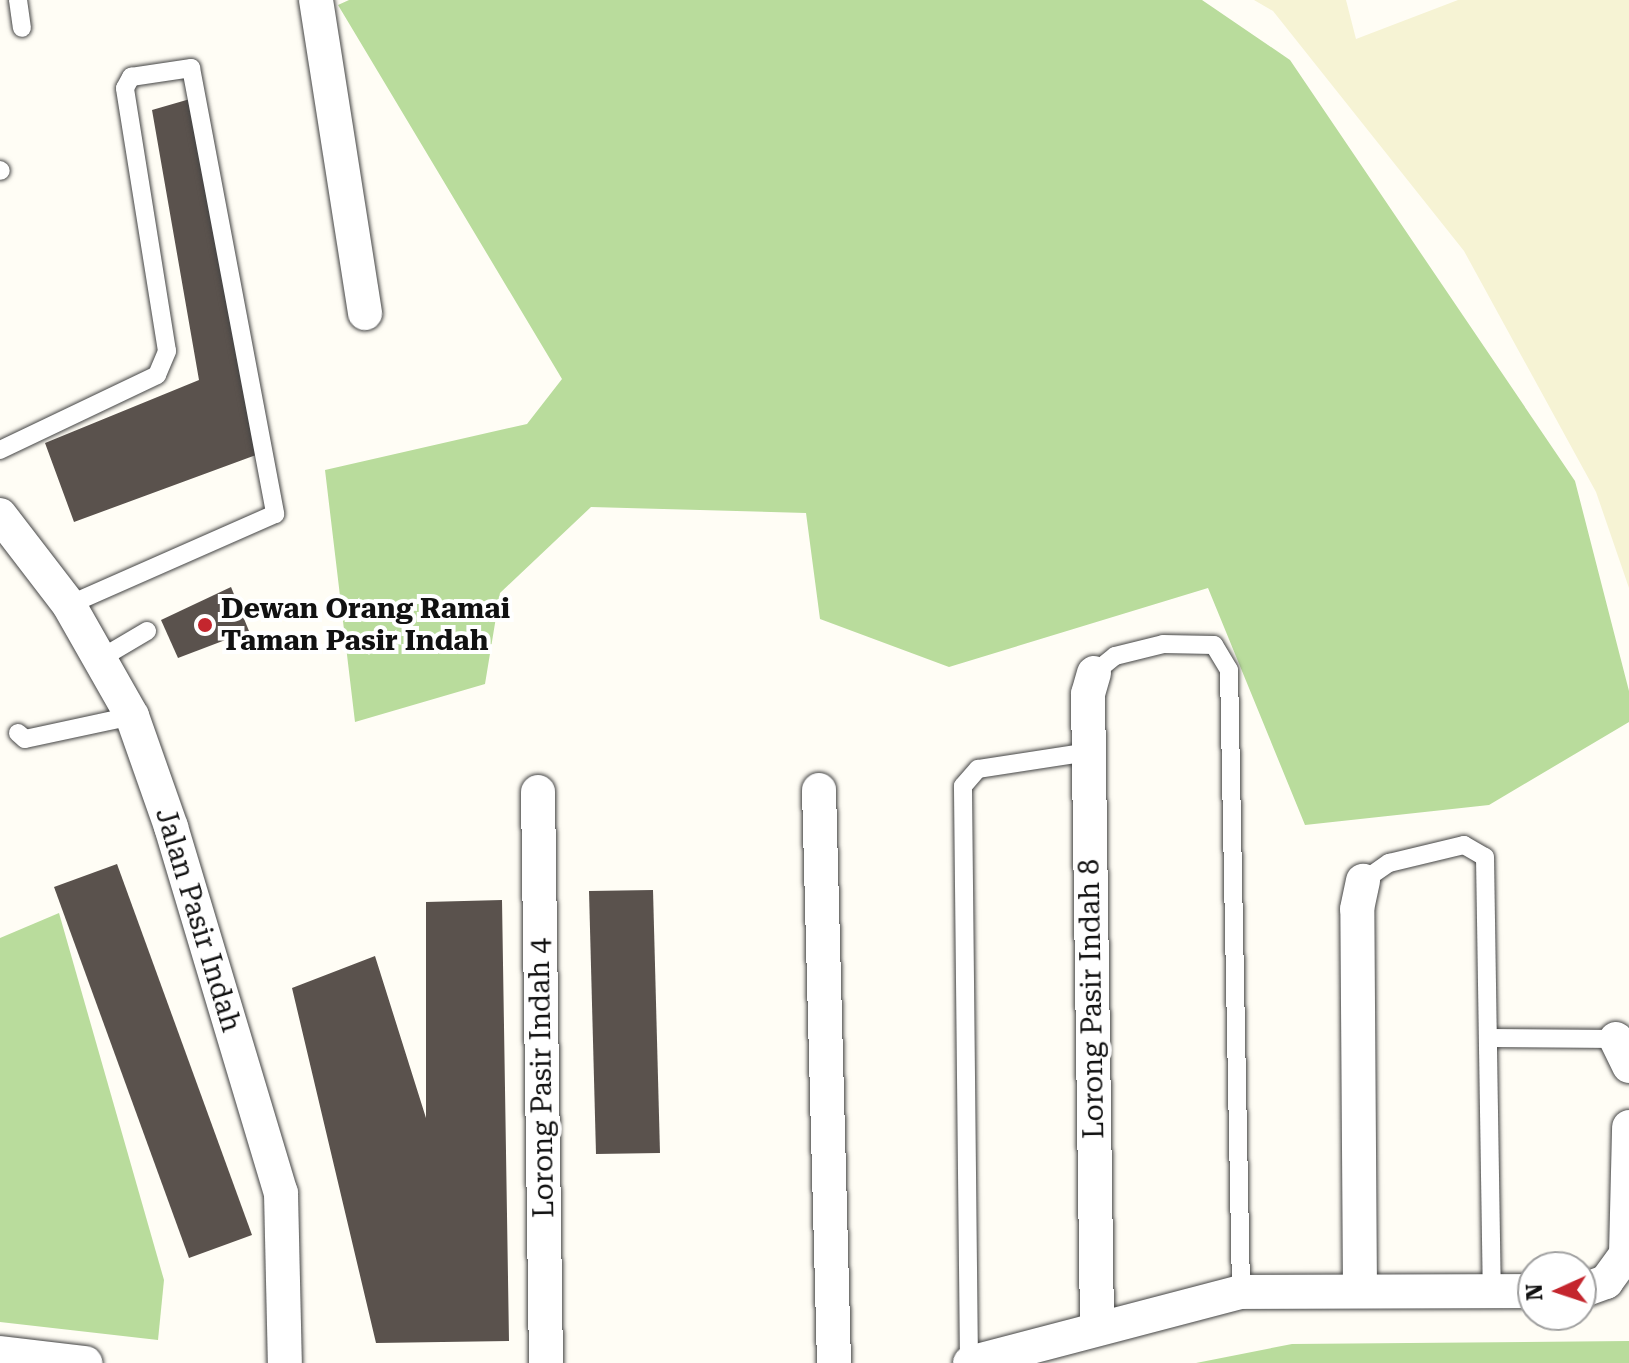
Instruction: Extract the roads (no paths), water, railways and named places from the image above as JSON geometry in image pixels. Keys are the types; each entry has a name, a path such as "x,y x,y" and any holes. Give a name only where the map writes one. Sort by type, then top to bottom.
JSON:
{"street":[{"path":"316,0 365,313"},
{"name":"Jalan Pasir Indah","path":"0,515 69,605 132,716 281,1193 285,1363"},
{"name":"Lorong Pasir Indah 8","path":"1094,673 1089,752 1097,1325"},
{"path":"819,790 834,1363"},
{"name":"Lorong Pasir Indah 4","path":"538,792 546,1363"},
{"path":"1360,1291 1357,909 1363,881"},
{"path":"1597,1285 1606,1282 1626,1254 1629,1127"},
{"path":"970,1363 1097,1325 1241,1292 1517,1291"},
{"path":"0,1353 85,1363"}],"lane":[{"path":"18,0 22,28"},
{"path":"0,450 157,375 167,351 125,88 131,77 185,65 193,71 275,514 69,605"},
{"path":"98,660 147,631"},
{"path":"1094,673 1115,656 1163,644 1214,645 1229,670 1241,1292"},
{"path":"18,733 25,739 132,716"},
{"path":"970,1363 963,786 978,769 1089,752"},
{"path":"1363,881 1389,863 1464,845 1485,857 1491,1038 1492,1291"},
{"path":"1491,1038 1622,1053"}],"place":[{"name":"Dewan Orang Ramai Taman Pasir Indah","path":"205,625"}]}
